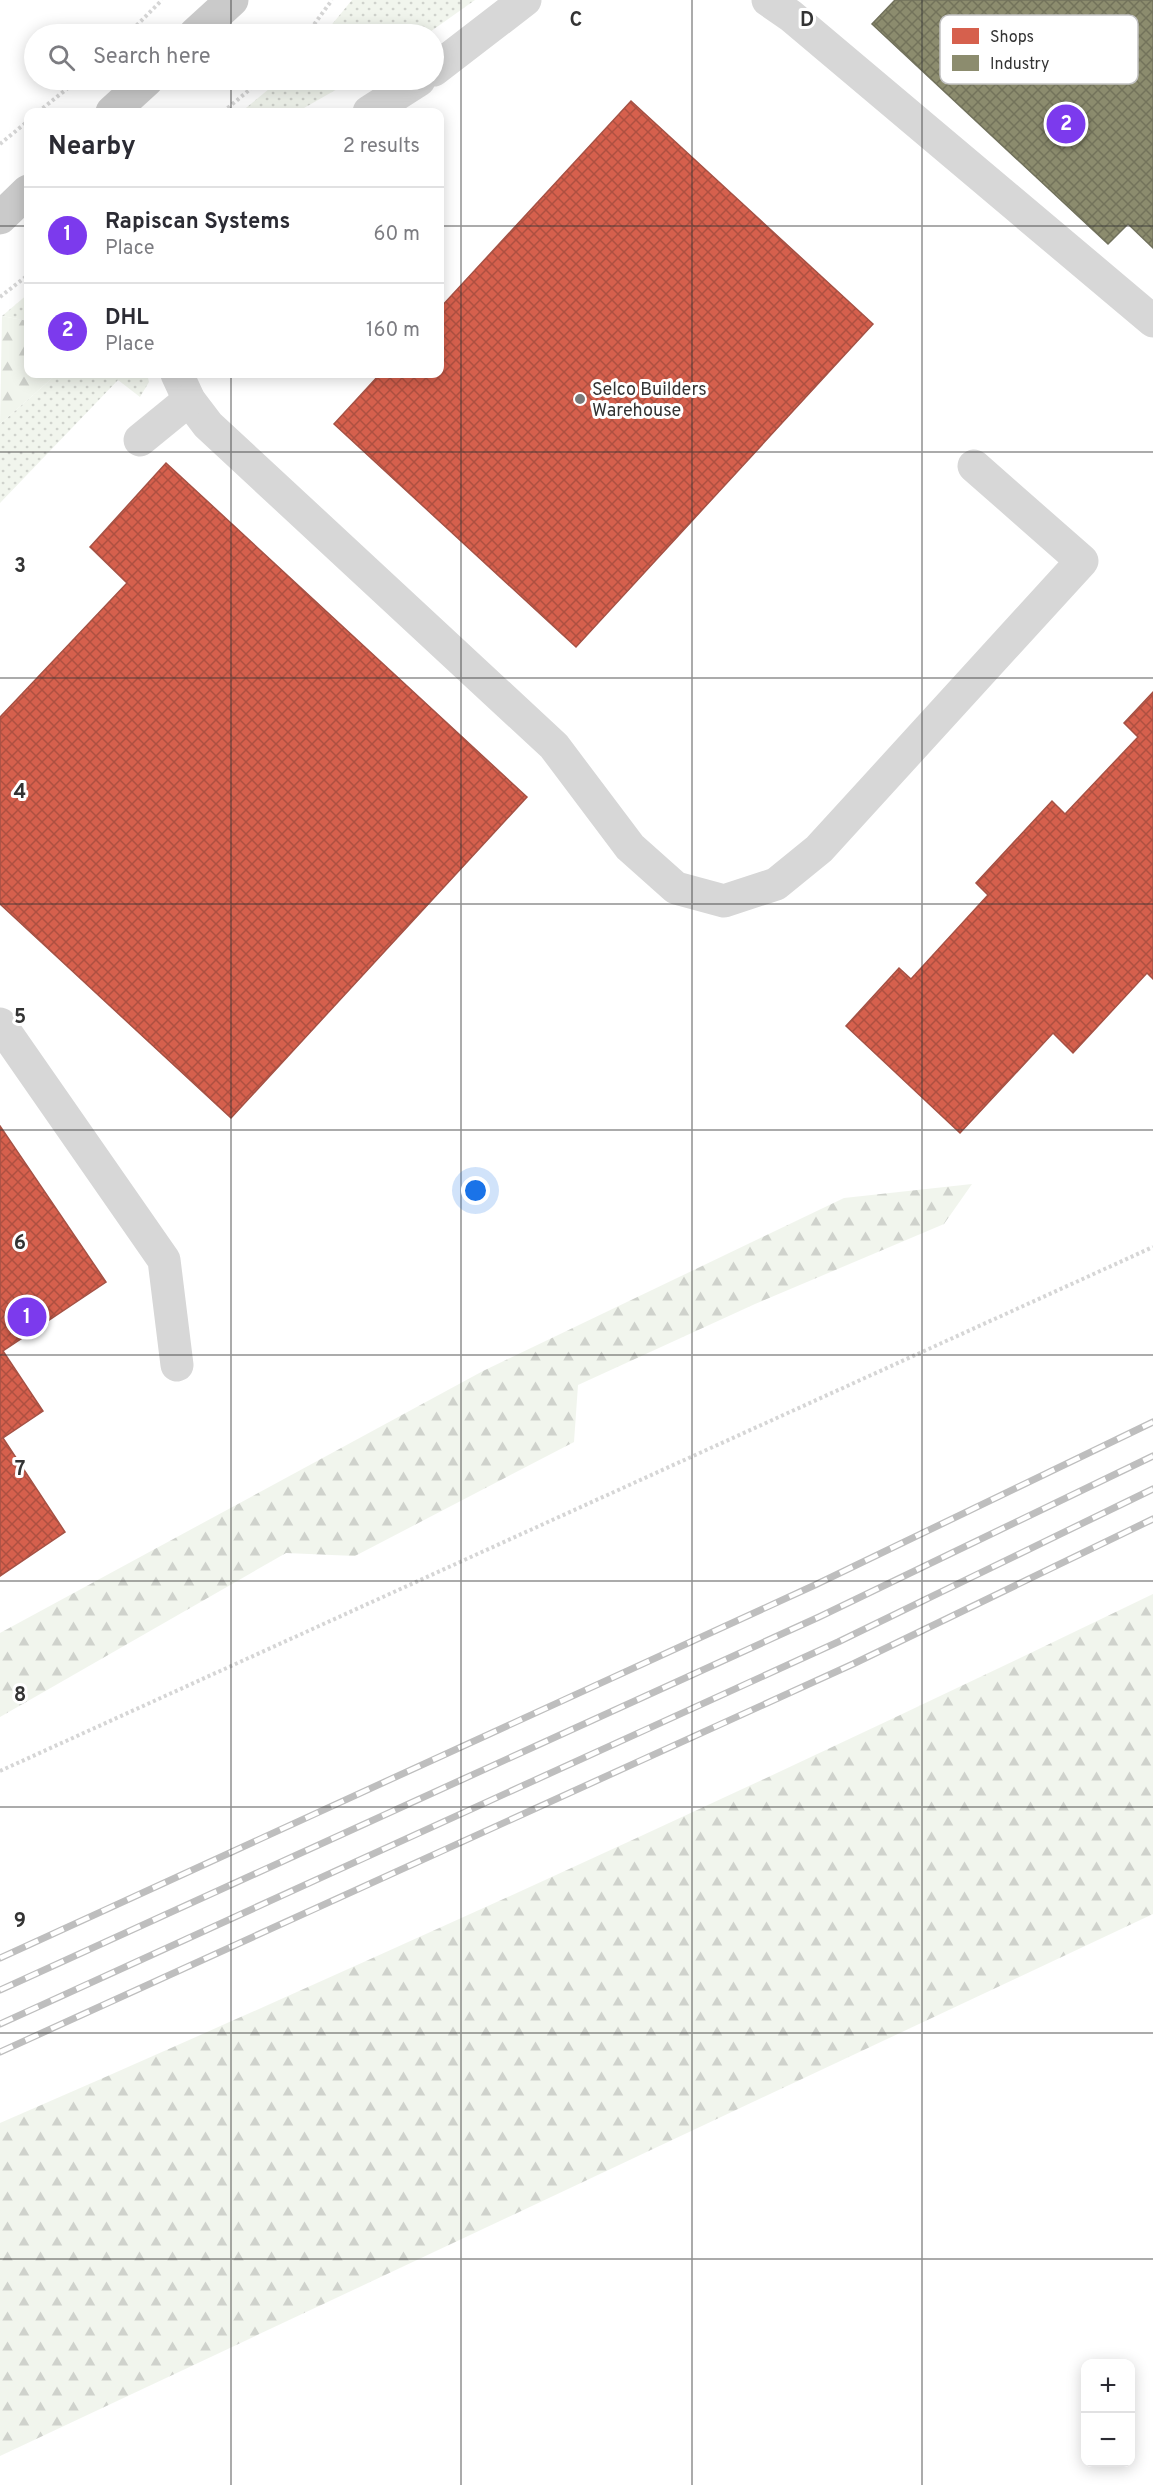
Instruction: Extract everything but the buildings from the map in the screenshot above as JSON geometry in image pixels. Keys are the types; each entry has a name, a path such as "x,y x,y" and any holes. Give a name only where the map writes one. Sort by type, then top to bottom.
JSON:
{"main road":[{"path":"206,24 232,0"},
{"path":"116,108 136,90"},
{"path":"0,218 24,195"}],"lane":[{"path":"444,62 525,0"},
{"path":"768,0 791,16 1153,321"},
{"path":"375,108 403,90"},
{"path":"140,440 183,387 208,424 554,746 630,847 676,888 724,901 776,884 819,849 1082,561 974,466"},
{"path":"0,1024 164,1260 177,1365"}],"path":[{"path":"138,24 162,0"},
{"path":"314,24 332,0"},
{"path":"43,108 66,90"},
{"path":"228,108 249,90"},
{"path":"0,144 24,123"},
{"path":"0,297 24,278"},
{"path":"0,1771 910,1360 1153,1247"}],"green space":[{"path":"352,0 475,0 441,24 332,24"},
{"path":"268,90 336,90 304,108 246,108"},
{"path":"24,297 24,320 2,316"},
{"path":"2,316 24,320 24,378 52,378 0,424"},
{"path":"52,378 148,378 149,382 140,397 118,380 0,503 0,424"},
{"path":"972,1184 944,1224 755,1304 578,1385 574,1442 355,1556 286,1553 0,1717 0,1633 483,1371 844,1198"},
{"path":"1153,1594 1153,1914 0,2456 0,2123 579,1864 867,1731"}],"railway":[{"path":"0,1958 815,1585 1153,1422"},
{"path":"0,1990 819,1617 1153,1456"},
{"path":"0,2024 838,1642 1153,1489"},
{"path":"0,2052 853,1664 1153,1519"}],"place":[{"name":"DHL","path":"1066,124"},
{"name":"Selco Builders Warehouse","path":"580,399"},
{"name":"Rapiscan Systems","path":"27,1317"}]}
